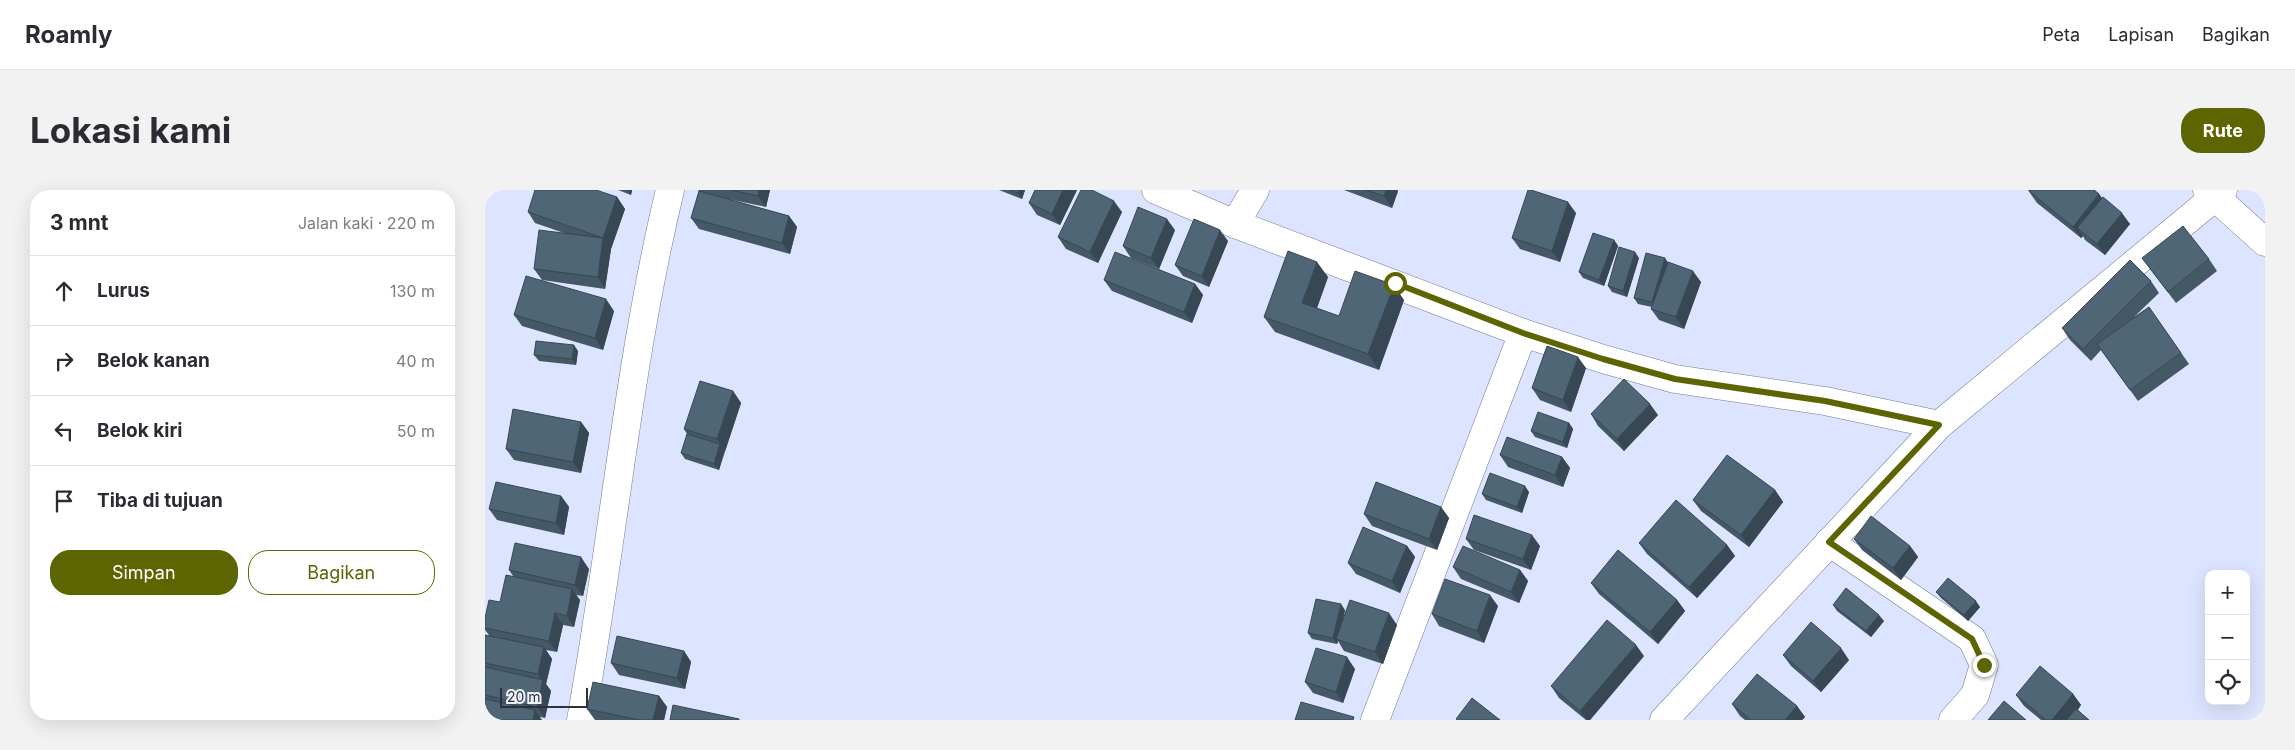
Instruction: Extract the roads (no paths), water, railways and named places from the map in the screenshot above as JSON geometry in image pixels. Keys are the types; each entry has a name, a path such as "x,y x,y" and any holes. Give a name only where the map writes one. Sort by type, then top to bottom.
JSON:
{"street":[{"path":"581,720 595,643 637,362 670,190"},
{"path":"1156,190 1235,224 1523,333 1603,359 1675,379 1825,401 1939,425"},
{"path":"1235,224 1255,190"},
{"path":"1664,720 1939,425 2215,192 2265,242"},
{"path":"1375,720 1523,333"},
{"path":"1829,542 1972,639 1984,665 1975,695 1953,720"}]}
